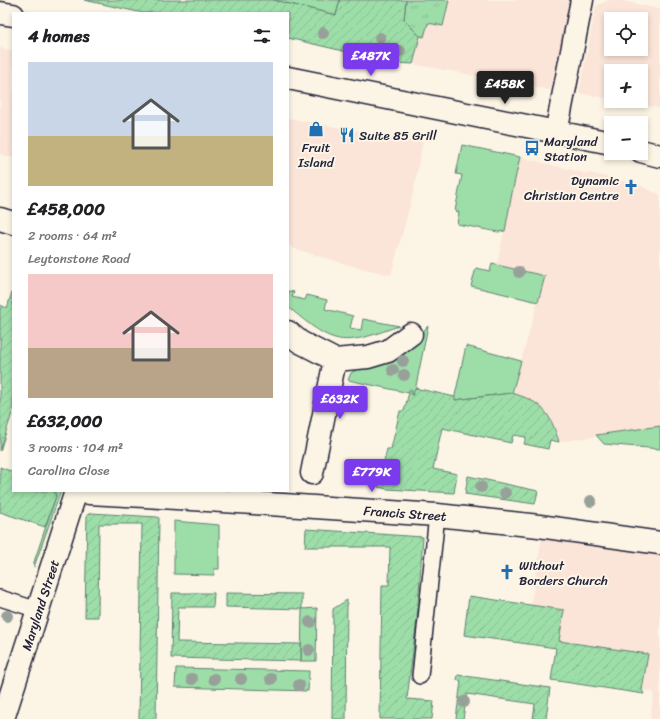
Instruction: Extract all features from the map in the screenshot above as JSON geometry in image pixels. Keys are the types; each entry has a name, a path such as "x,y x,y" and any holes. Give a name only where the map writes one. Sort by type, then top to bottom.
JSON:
{"street":[{"path":"556,133 582,0"},
{"path":"0,13 12,15"},
{"path":"289,78 604,143"},
{"path":"648,153 660,156"},
{"path":"0,219 12,224"},
{"path":"289,333 300,342 335,360 368,357 388,351 410,334"},
{"path":"312,473 335,360"},
{"name":"Maryland Street","path":"3,719 76,492"},
{"name":"Francis Street","path":"80,492 89,494 145,496 437,515 544,526 660,543"}],"lane":[{"path":"420,676 437,515"},
{"path":"0,598 38,610"}],"shaded area":[{"path":"84,0 571,0 550,90 413,64 394,63 289,38 289,12 138,12"},
{"path":"609,0 618,0 660,9 660,108 648,106 648,64 604,64 604,98 579,93 596,6"},
{"path":"0,48 12,51 12,158 0,154"},
{"path":"289,118 389,137 423,141 413,194 391,275 349,265 292,248 289,244"},
{"path":"520,157 639,185 660,195 660,426 559,442 551,419 520,395 512,393 545,276 497,265"},
{"path":"542,536 660,553 660,719 650,719 654,692 642,690 648,654 559,641 531,605"}],"green space":[{"path":"84,0 273,0 336,15 340,0 406,0 404,20 420,36 413,64 394,63 289,38 289,12 138,12"},
{"path":"273,0 340,0 336,15"},
{"path":"406,0 449,0 443,26 428,23 424,37 420,36 404,20"},
{"path":"462,145 520,157 505,231 498,232 457,224 459,212 455,211 462,175 456,174"},
{"path":"492,264 545,276 538,302 471,286 476,268 490,271"},
{"path":"289,291 294,292 292,297 305,300 307,295 327,300 325,309 353,316 350,328 361,330 363,319 399,326 350,340 329,336 304,320 289,308"},
{"path":"12,292 12,413 0,451 0,305 7,308"},
{"path":"428,326 414,396 411,395 412,390 410,389 409,393 348,380 351,373 420,334"},
{"path":"466,346 521,361 512,393 454,400"},
{"path":"415,388 455,397 455,400 512,393 522,396 538,405 548,416 559,442 550,440 548,449 524,444 526,437 513,435 511,443 442,428 433,469 457,474 454,493 387,489 378,487 387,449 391,449 400,411 404,411 410,389 412,390 411,395 413,395"},
{"path":"660,426 660,449 604,444 596,435"},
{"path":"0,467 12,472 12,492 54,492 56,496 45,527 0,512"},
{"path":"468,476 538,491 535,504 465,494"},
{"path":"54,492 61,492 34,567 34,562 56,496"},
{"path":"91,513 159,518 156,719 139,719 142,524 99,524 98,617 85,617 87,515"},
{"path":"174,521 219,525 219,569 214,569 214,575 174,574"},
{"path":"306,529 423,537 417,619 407,699 434,701 432,719 380,719 382,585 389,585 390,547 305,547"},
{"path":"172,593 214,593 213,607 178,607 177,642 301,644 301,661 171,658"},
{"path":"226,593 302,594 302,609 226,607"},
{"path":"469,596 564,610 559,641 648,654 642,690 644,694 551,680 556,648 464,635"},
{"path":"347,600 346,719 332,719 333,609"},
{"path":"317,608 316,661 301,661 302,609"},
{"path":"176,668 309,671 308,691 175,687"},
{"path":"458,675 550,688 546,719 533,719 535,704 467,694 463,719 456,719 461,681 457,680"}],"place":[{"name":"Fruit Island","path":"316,129"},
{"name":"Suite 85 Grill","path":"347,135"},
{"name":"Maryland Station","path":"532,148"},
{"name":"Dynamic Christian Centre","path":"631,187"},
{"name":"Without Borders Church","path":"507,572"}]}
